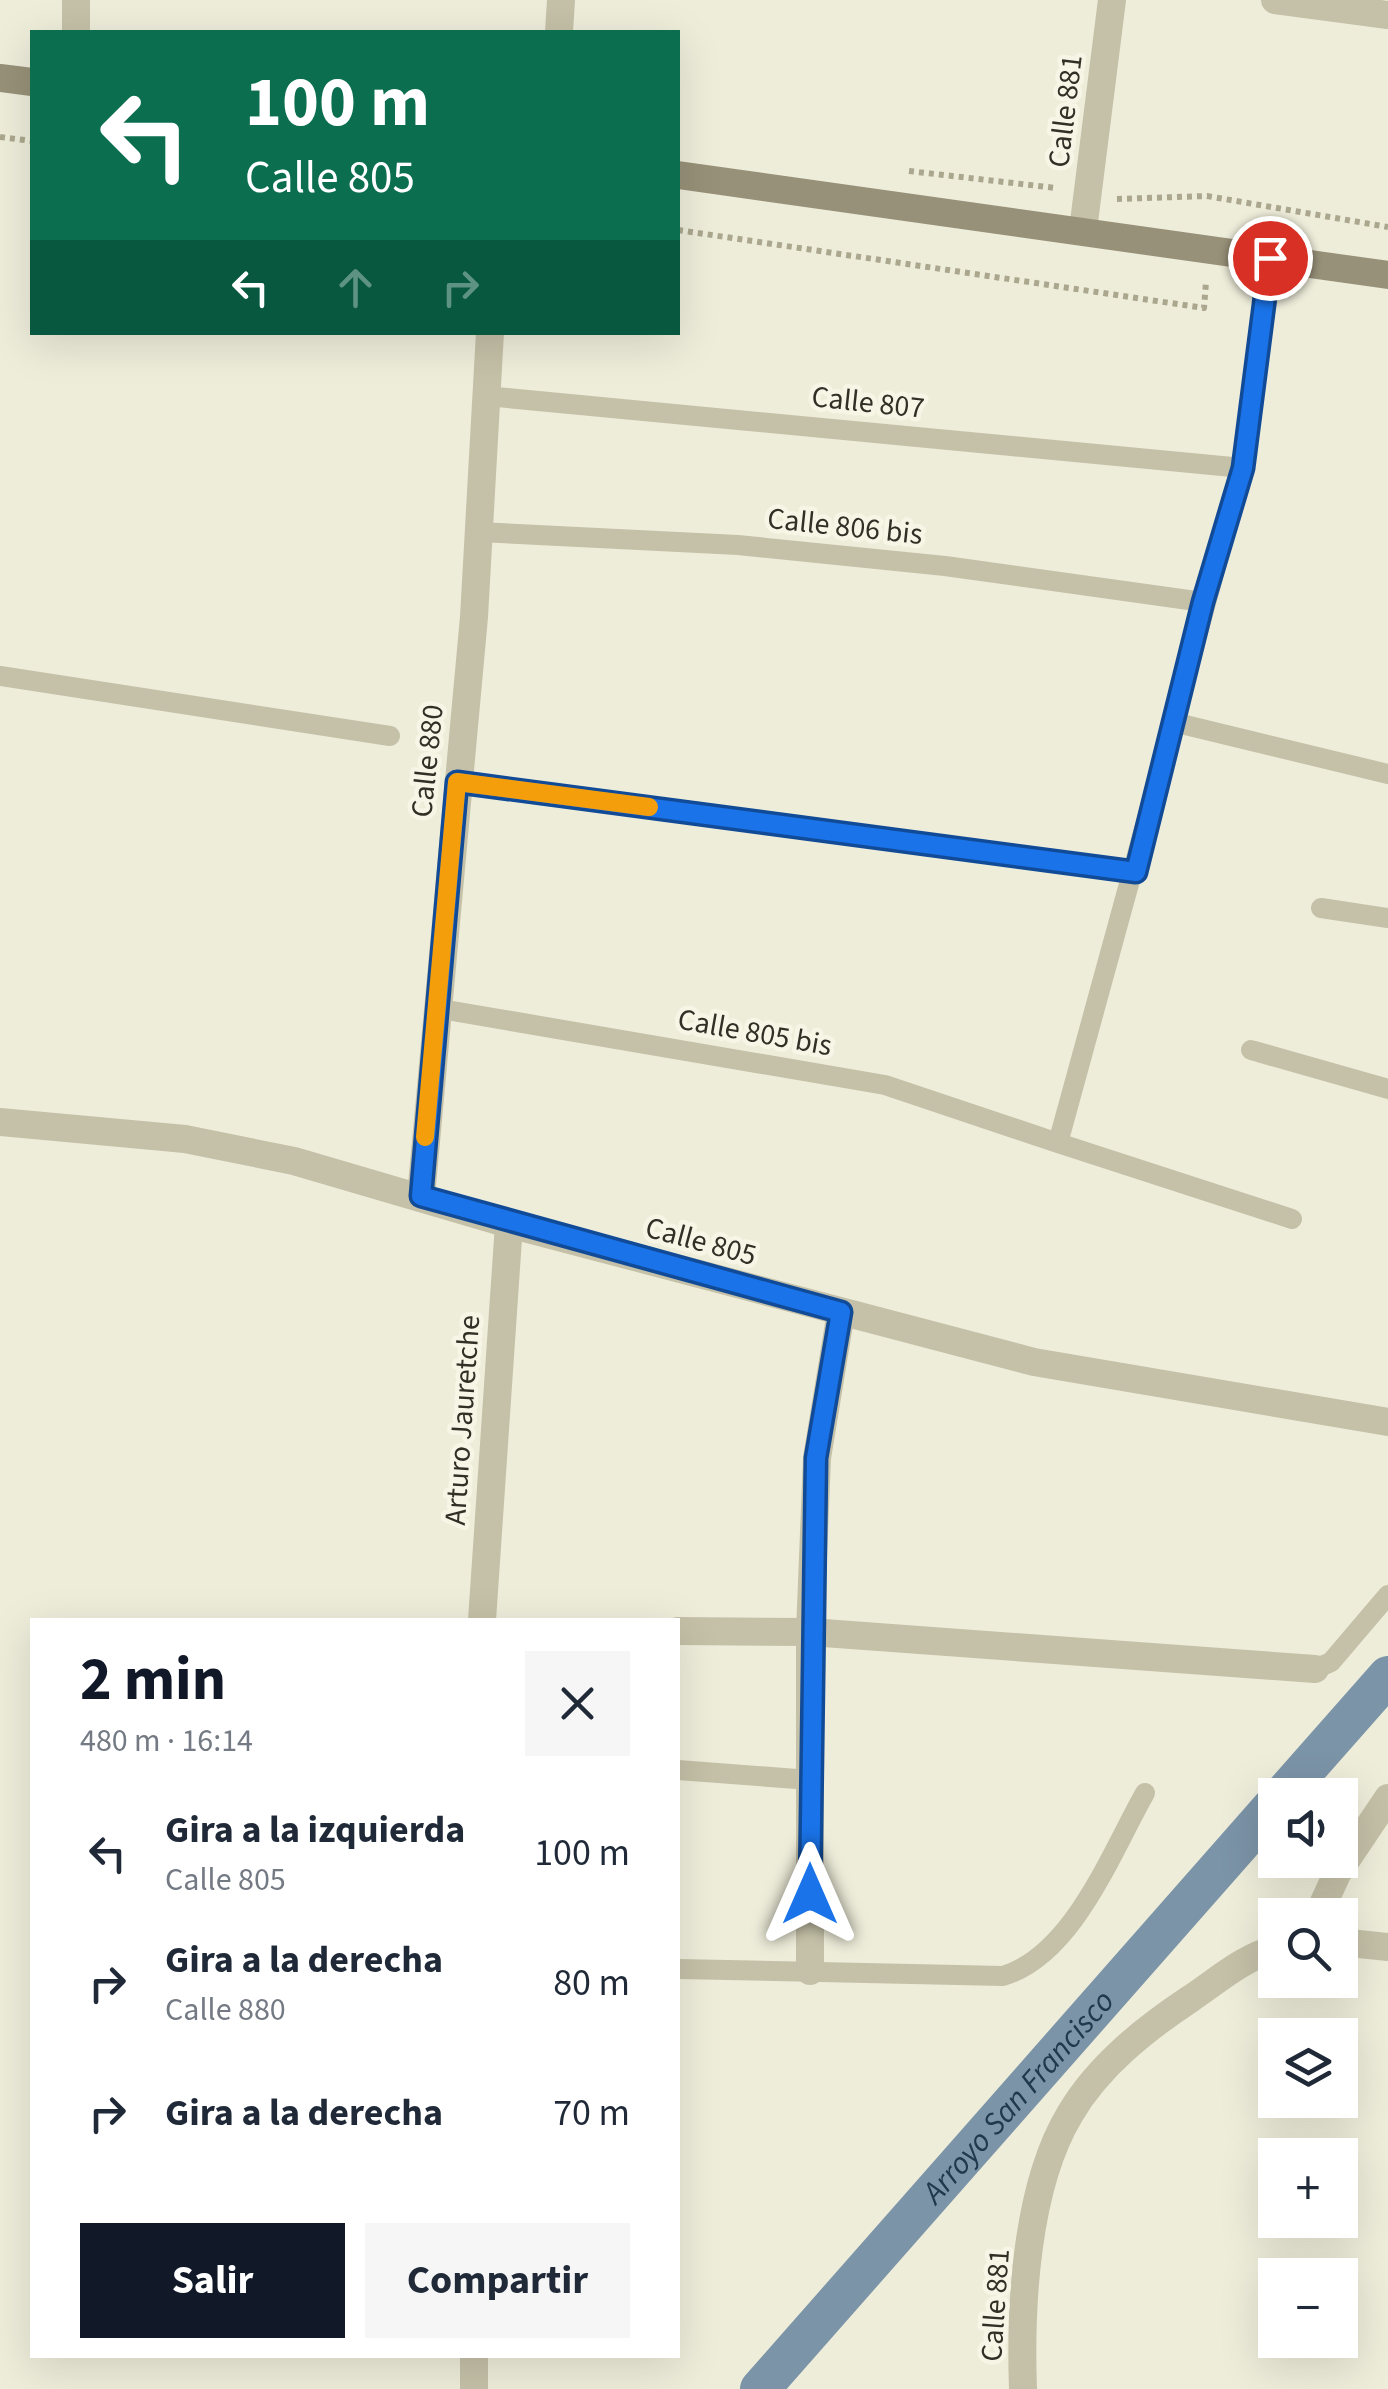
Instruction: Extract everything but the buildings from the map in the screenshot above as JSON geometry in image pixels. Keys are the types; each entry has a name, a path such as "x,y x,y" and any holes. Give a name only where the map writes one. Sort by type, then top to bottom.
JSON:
{"main road":[{"path":"0,78 30,82"},
{"path":"680,175 1388,275"}],"street":[{"path":"76,0 76,30"},
{"path":"559,30 561,0"},
{"name":"Calle 881","path":"1083,230 1112,0"},
{"path":"1275,0 1388,15"},
{"name":"Calle 880","path":"421,1196 479,532 490,335"},
{"name":"Calle 805","path":"0,1122 185,1139 294,1161 508,1224 1034,1362 1388,1422"},
{"name":"Arturo Jauretche","path":"482,1618 508,1224"},
{"path":"810,1971 810,1632 816,1458 841,1312"},
{"path":"680,1631 810,1632 1314,1669"},
{"path":"1326,1898 1337,1874 1388,1798"},
{"path":"1358,1944 1388,1947"},
{"name":"Calle 881","path":"1023,2389 1021,2330 1033,2226 1060,2131 1084,2095 1154,2022 1258,1957"},
{"path":"474,2358 474,2389"}],"lane":[{"path":"1058,1143 1136,872 1203,602 1243,468 1270,258"},
{"name":"Calle 807","path":"486,396 1037,452 1243,468"},
{"name":"Calle 806 bis","path":"479,532 738,545 944,566 1203,602"},
{"path":"0,676 390,736"},
{"path":"1174,722 1388,774"},
{"path":"457,782 1136,872"},
{"path":"1321,908 1388,918"},
{"name":"Calle 805 bis","path":"435,1008 885,1085 1292,1220"},
{"path":"1252,1050 1388,1089"},
{"path":"1314,1669 1330,1662 1388,1595"},
{"path":"680,1770 810,1780"},
{"path":"680,1969 1003,1976 1025,1969 1050,1950 1068,1928 1145,1793"}],"path":[{"path":"0,136 30,142"},
{"path":"907,171 1115,199 1207,196 1388,227"},
{"path":"680,230 1204,308 1208,269"}],"waterway":[{"name":"Arroyo San Francisco","path":"1298,1778 1388,1676"},
{"name":"Arroyo San Francisco","path":"760,2389 1258,1823"}],"slow traffic":[{"path":"425,1137 457,782 649,807"}],"route":[{"path":"810,1894 810,1632 816,1458 841,1312 508,1224 421,1196 457,782 1136,872 1203,602 1243,468 1270,258"}]}
